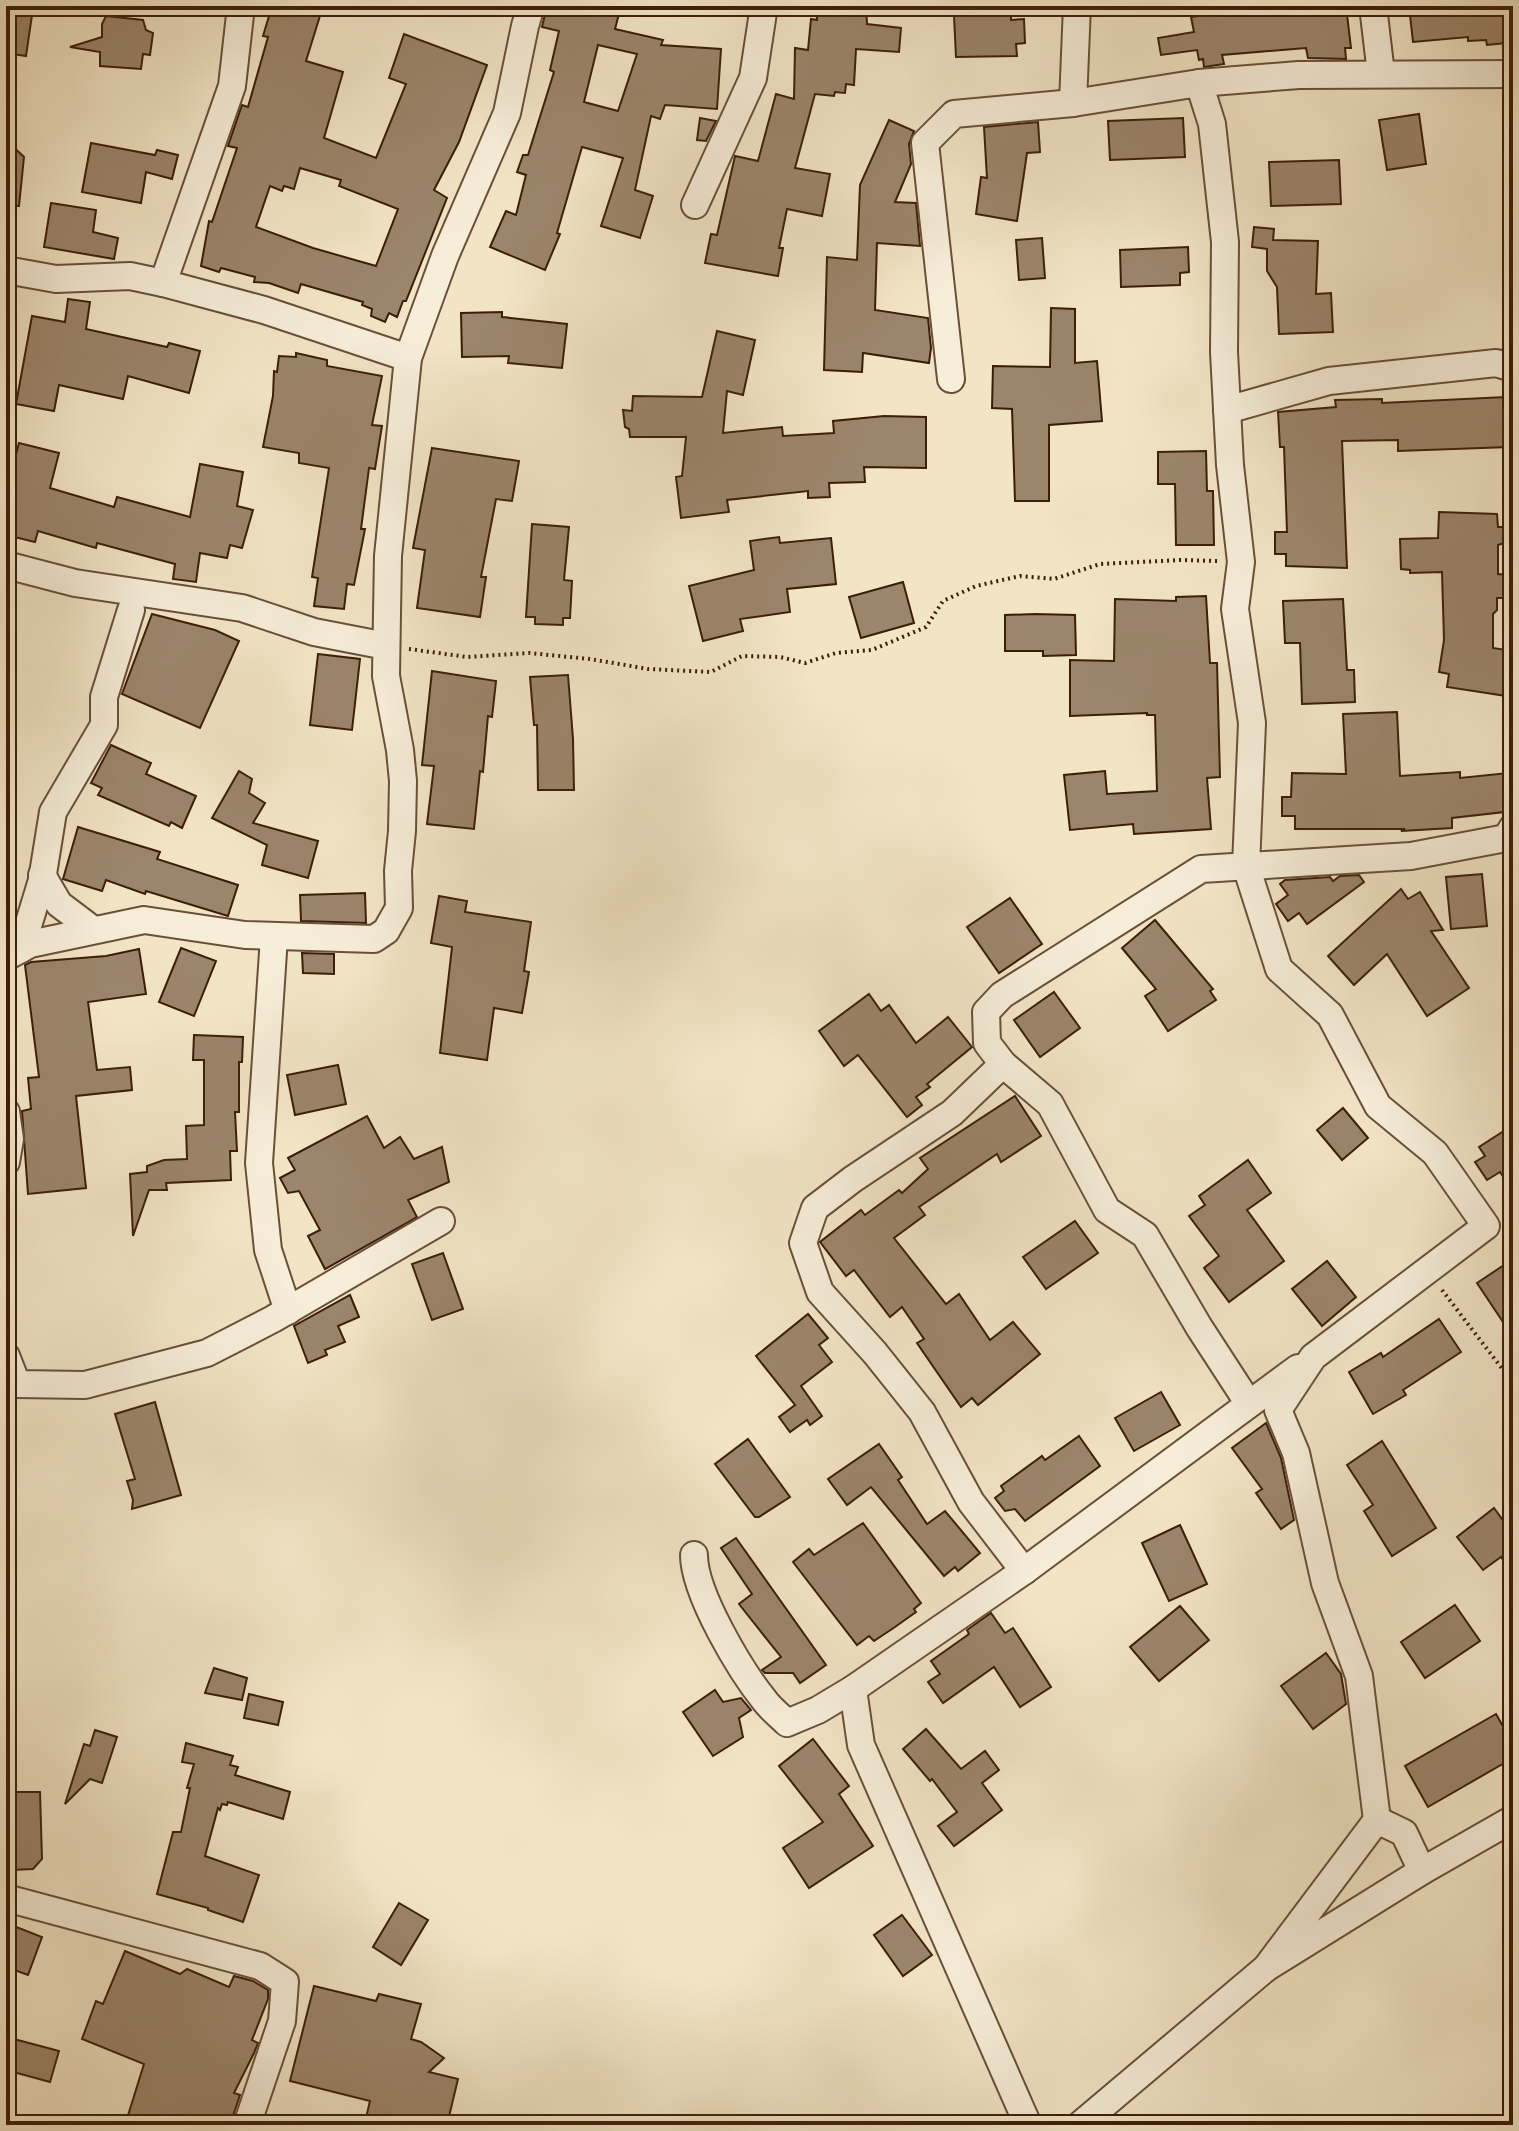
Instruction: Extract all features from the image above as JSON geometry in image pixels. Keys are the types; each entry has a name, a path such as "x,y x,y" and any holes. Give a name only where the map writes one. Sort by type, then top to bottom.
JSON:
{"street":[{"path":"163,283 232,86 241,6"},
{"path":"14,953 30,944 144,920 245,935 374,939 386,931 399,908 403,781 386,676 386,646 388,556 408,358 445,256 507,113 531,6"},
{"path":"695,205 753,78 764,6"},
{"path":"1073,103 1077,6"},
{"path":"1373,6 1381,74"},
{"path":"951,379 925,143 954,114 1073,103 1199,83 1287,75 1513,74"},
{"path":"694,1555 694,1570 715,1620 765,1702 787,1723 818,1710 853,1689 1024,1571 1486,1226 1435,1153 1378,1106 1330,1015 1279,969 1246,866 1252,723 1235,609 1241,562 1230,465 1224,352 1225,242 1212,124 1199,83"},
{"path":"6,270 56,279 130,276 163,283 264,310 408,358"},
{"path":"1227,410 1329,381 1496,363 1513,368"},
{"path":"6,565 75,583 242,608 314,632 386,646"},
{"path":"14,953 42,875 53,812 104,725 104,697 131,610"},
{"path":"1249,1404 1145,1235 1107,1210 1050,1104 1003,1064 987,1043 986,1012 1002,995 1201,869 1411,856 1506,838 1513,827"},
{"path":"42,875 59,904 92,929"},
{"path":"274,937 259,1163 268,1250 288,1311"},
{"path":"1003,1064 952,1113 815,1208 803,1243 820,1292 875,1353 922,1412 971,1502 1024,1571"},
{"path":"6,1112 10,1139 6,1162"},
{"path":"6,1356 17,1384 85,1385 207,1353 288,1311 441,1221"},
{"path":"1266,1968 1377,1820 1359,1676 1325,1583 1296,1453 1278,1410 1313,1357"},
{"path":"853,1689 861,1745 1028,2125"},
{"path":"1080,2125 1266,1968 1422,1871 1513,1819"},
{"path":"1377,1820 1404,1833 1422,1871"},
{"path":"6,1898 260,1966 285,1982 282,2021 247,2125"}],"path":[{"path":"386,646 467,657 529,653 648,669 711,672 742,656 780,657 805,663 836,653 872,650 926,627 943,601 976,586 1020,576 1054,579 1100,564 1181,560 1241,562"},
{"path":"1440,1287 1513,1383"}],"building":[{"path":"272,6 323,6 306,61 343,72 324,138 376,158 406,84 389,78 404,34 487,65 459,142 434,190 447,198 397,317 389,313 385,322 371,316 372,309 362,305 363,302 301,284 298,293 269,283 254,282 255,277 201,266 209,221 212,222 237,148 228,146 242,105 248,107 268,37 263,36","holes":["300,168 341,180 339,186 398,209 376,266 256,227 270,186 282,191 284,186 294,189"]},
{"path":"547,6 621,6 615,29 663,40 661,45 721,49 717,109 665,105 660,119 651,116 635,190 653,196 640,238 601,226 623,158 582,147 557,233 560,234 545,270 490,247 506,211 516,215 526,175 517,172 523,155 528,155 554,72 550,70 559,31 542,27","holes":["598,45 637,54 618,111 584,102"]},
{"path":"816,6 866,6 867,24 901,28 899,52 856,49 854,85 846,84 845,93 835,92 834,96 815,94 795,168 830,174 822,216 787,209 779,248 783,248 778,276 705,263 711,234 717,235 735,156 758,161 776,94 794,99 795,48 808,50 811,19 817,20"},
{"path":"1267,6 1346,6 1351,48 1345,48 1346,59 1308,58 1306,48 1222,55 1224,64 1204,67 1197,50 1161,55 1158,38 1194,32 1191,17"},
{"path":"1409,6 1513,6 1513,38 1506,39 1506,43 1487,45 1486,40 1468,41 1468,37 1413,42"},
{"path":"6,11 32,15 26,56 6,53"},
{"path":"1011,14 1011,20 1024,19 1025,43 1016,44 1017,56 956,57 954,16"},
{"path":"106,16 143,20 146,30 153,33 150,55 143,54 141,69 100,66 100,52 70,47 102,37 102,24"},
{"path":"1419,114 1426,164 1387,170 1379,120"},
{"path":"700,118 716,121 706,141 697,140"},
{"path":"1183,118 1185,157 1110,160 1108,121"},
{"path":"889,120 914,131 909,144 911,164 895,202 916,203 920,246 877,243 875,310 928,318 929,363 863,353 862,372 824,370 827,257 857,260 860,185"},
{"path":"1038,122 1040,152 1027,153 1017,221 976,214 981,177 987,178 984,127"},
{"path":"6,140 24,157 19,206 6,206"},
{"path":"91,143 155,155 157,150 178,155 172,179 146,172 141,203 82,192"},
{"path":"1339,160 1341,204 1271,206 1269,162"},
{"path":"51,203 96,210 93,232 118,238 114,259 44,247"},
{"path":"1254,227 1274,229 1273,240 1318,241 1316,294 1331,293 1333,332 1279,334 1277,287 1267,271 1267,249 1252,247"},
{"path":"1042,238 1045,278 1019,280 1016,240"},
{"path":"1188,247 1189,272 1180,273 1180,285 1121,287 1120,250"},
{"path":"68,299 90,302 86,329 200,351 189,393 128,376 123,399 59,385 54,411 16,404 32,316 65,322"},
{"path":"1051,308 1075,309 1075,363 1097,361 1102,421 1049,425 1049,501 1015,501 1012,409 992,408 993,366 1050,367"},
{"path":"502,312 502,317 567,324 562,368 508,363 509,356 462,357 461,313"},
{"path":"717,331 755,340 743,395 727,391 723,433 782,427 783,436 834,433 833,421 884,416 926,417 926,468 864,467 865,482 829,483 830,497 808,498 808,491 727,500 729,512 681,518 676,477 682,476 686,437 630,437 623,410 632,411 633,396 702,397"},
{"path":"296,353 327,360 327,366 382,376 372,425 382,426 375,469 369,468 361,529 365,529 354,585 347,584 344,609 314,606 318,578 312,577 329,468 299,463 299,453 263,447 279,356 296,357"},
{"path":"1505,397 1509,447 1398,451 1398,440 1342,441 1347,568 1286,566 1286,554 1275,554 1275,532 1287,532 1284,447 1280,447 1278,412 1336,407 1335,400 1382,399 1382,403"},
{"path":"19,443 59,453 50,488 114,507 117,497 190,517 200,464 243,472 237,506 253,510 242,548 230,545 227,558 200,553 196,582 173,579 175,564 97,543 96,548 38,531 35,542 6,535 6,493"},
{"path":"432,448 519,461 512,501 496,499 481,577 486,577 480,617 417,608 425,550 413,548"},
{"path":"1206,451 1207,491 1213,491 1214,545 1176,545 1175,484 1158,484 1158,452"},
{"path":"1439,512 1497,514 1498,527 1504,527 1504,543 1498,545 1498,574 1513,575 1513,598 1497,598 1497,610 1493,614 1493,648 1513,651 1513,697 1447,687 1449,674 1439,672 1444,640 1442,572 1410,573 1410,570 1401,569 1400,539 1438,538"},
{"path":"532,524 569,527 564,580 572,581 570,618 563,618 563,625 535,624 535,617 526,617"},
{"path":"779,537 780,543 831,538 836,584 787,589 790,612 740,619 743,631 703,641 689,586 754,570 750,541"},
{"path":"903,582 914,623 861,638 849,597"},
{"path":"1206,596 1210,663 1217,663 1220,777 1207,778 1211,829 1134,834 1133,824 1070,830 1064,775 1105,771 1107,794 1157,791 1155,715 1070,716 1070,660 1114,661 1115,599 1176,601 1176,597"},
{"path":"1343,599 1347,670 1354,670 1355,702 1302,704 1300,643 1285,643 1283,601"},
{"path":"152,614 215,630 239,641 200,728 122,694"},
{"path":"1005,615 1075,615 1076,655 1043,656 1043,651 1005,651"},
{"path":"318,654 360,659 352,730 310,725"},
{"path":"432,671 496,681 492,717 488,716 474,829 427,824 434,766 422,765"},
{"path":"568,675 574,790 538,790 537,725 534,725 530,677"},
{"path":"1397,712 1400,776 1460,772 1460,778 1508,773 1513,811 1452,818 1452,828 1401,831 1405,829 1295,829 1295,816 1282,816 1282,797 1291,797 1292,773 1346,774 1343,714"},
{"path":"111,745 151,763 146,774 196,796 182,828 171,822 169,826 98,795 102,788 91,783"},
{"path":"239,771 252,779 249,793 265,803 253,823 318,841 308,878 262,865 267,845 212,818"},
{"path":"78,827 160,852 157,859 238,885 228,916 106,880 102,891 63,879"},
{"path":"1482,874 1487,926 1451,929 1446,877"},
{"path":"1359,875 1364,882 1307,924 1299,913 1288,921 1276,904 1288,895 1280,884 1285,880 1330,877 1333,881 1340,876"},
{"path":"1401,889 1408,899 1420,892 1443,930 1431,931 1469,988 1427,1016 1387,954 1354,985 1328,956"},
{"path":"365,893 366,923 301,921 300,895"},
{"path":"439,896 467,901 465,912 531,922 524,971 529,972 522,1013 494,1008 487,1060 440,1053 452,947 431,943"},
{"path":"1010,898 1042,944 999,973 967,927"},
{"path":"1155,920 1213,989 1210,991 1216,1000 1168,1031 1145,996 1156,989 1122,948"},
{"path":"181,948 216,961 194,1016 159,1002"},
{"path":"139,949 146,994 88,1002 97,1070 130,1067 132,1090 76,1096 86,1188 28,1194 22,1111 31,1109 28,1078 39,1077 25,965"},
{"path":"302,953 334,954 334,974 303,973"},
{"path":"1054,992 1080,1028 1040,1057 1014,1020"},
{"path":"869,994 881,1011 889,1005 916,1043 948,1017 972,1047 927,1084 930,1087 916,1097 922,1105 907,1117 858,1055 844,1066 819,1031"},
{"path":"194,1035 243,1037 242,1062 239,1062 239,1112 235,1112 237,1151 230,1151 231,1180 166,1183 167,1190 149,1190 133,1236 130,1174 147,1172 147,1166 164,1160 187,1159 186,1126 204,1125 204,1060 193,1060"},
{"path":"338,1065 346,1104 295,1115 287,1075"},
{"path":"1015,1096 1041,1136 1001,1162 997,1154 919,1207 925,1215 894,1238 946,1304 959,1294 990,1340 1013,1322 1040,1354 978,1405 972,1398 961,1407 917,1343 924,1339 902,1307 890,1317 854,1270 846,1276 820,1242 861,1210 865,1215 899,1190 902,1193 928,1169 920,1158"},
{"path":"1343,1108 1368,1138 1342,1160 1317,1130"},
{"path":"367,1116 384,1148 400,1137 414,1159 442,1147 449,1182 408,1200 417,1217 325,1269 308,1236 320,1230 299,1191 288,1193 280,1178 295,1170 288,1158"},
{"path":"1513,1125 1513,1192 1500,1172 1487,1180 1475,1162 1485,1156 1479,1147"},
{"path":"1248,1160 1271,1193 1247,1210 1284,1261 1229,1302 1204,1268 1219,1256 1189,1216 1205,1205 1199,1196"},
{"path":"1075,1221 1098,1253 1046,1289 1023,1257"},
{"path":"443,1253 463,1309 432,1320 412,1264"},
{"path":"1513,1259 1513,1337 1477,1283"},
{"path":"1327,1261 1356,1297 1322,1326 1292,1289"},
{"path":"350,1295 359,1317 338,1326 345,1342 325,1350 327,1355 308,1363 294,1326"},
{"path":"808,1314 828,1338 819,1345 832,1362 801,1386 822,1416 810,1425 807,1420 790,1432 779,1417 795,1405 756,1356"},
{"path":"1439,1319 1461,1352 1403,1390 1406,1395 1373,1414 1349,1372 1381,1353 1383,1357"},
{"path":"1161,1392 1180,1425 1134,1451 1115,1418"},
{"path":"155,1402 181,1495 132,1509 133,1500 127,1481 135,1479 115,1414"},
{"path":"1266,1423 1281,1458 1294,1520 1281,1529 1256,1493 1262,1489 1232,1448"},
{"path":"1079,1436 1100,1466 1025,1521 1015,1509 1005,1511 995,1498 1004,1491 1001,1486 1042,1456 1045,1460"},
{"path":"748,1439 790,1497 759,1517 755,1517 715,1464"},
{"path":"1382,1441 1436,1528 1392,1556 1364,1511 1373,1505 1347,1465"},
{"path":"879,1444 902,1477 898,1480 927,1524 945,1511 980,1553 958,1571 955,1567 944,1576 871,1487 847,1505 828,1479"},
{"path":"1494,1508 1513,1534 1513,1574 1501,1557 1483,1570 1457,1537"},
{"path":"863,1523 921,1603 914,1609 916,1612 874,1641 869,1636 857,1645 793,1562 809,1549 814,1555"},
{"path":"1180,1525 1207,1584 1169,1601 1142,1543"},
{"path":"736,1538 826,1665 800,1683 793,1673 765,1673 762,1670 781,1657 739,1604 752,1594 721,1548"},
{"path":"1455,1605 1480,1641 1425,1678 1401,1642"},
{"path":"1180,1606 1209,1640 1159,1681 1130,1647"},
{"path":"991,1613 1005,1633 1013,1628 1051,1687 1020,1707 994,1667 943,1703 928,1682 940,1674 931,1661 969,1634 967,1630"},
{"path":"1326,1653 1341,1674 1346,1704 1313,1729 1281,1686"},
{"path":"214,1668 247,1678 242,1700 205,1693"},
{"path":"715,1690 723,1702 741,1698 751,1710 739,1718 743,1737 713,1756 683,1712"},
{"path":"249,1694 283,1702 278,1725 244,1718"},
{"path":"1496,1714 1513,1744 1513,1758 1428,1807 1405,1766"},
{"path":"926,1729 961,1769 985,1751 999,1770 982,1783 1002,1810 954,1846 938,1826 957,1812 932,1779 930,1781 903,1749"},
{"path":"95,1730 117,1737 102,1783 90,1779 65,1804 84,1744 90,1746"},
{"path":"813,1739 849,1786 839,1794 873,1846 809,1888 783,1848 823,1822 779,1766"},
{"path":"186,1743 233,1756 230,1765 238,1767 235,1775 290,1792 283,1819 228,1802 227,1805 222,1804 220,1810 218,1808 205,1856 259,1875 243,1922 208,1908 157,1894 173,1832 181,1832 190,1788 187,1788 194,1764 182,1762"},
{"path":"10,1792 40,1792 42,1859 33,1869 12,1870"},
{"path":"399,1903 428,1920 401,1965 373,1947"},
{"path":"902,1915 932,1955 903,1976 874,1935"},
{"path":"6,1923 42,1937 28,1975 6,1967"},
{"path":"125,1951 180,1974 187,1969 229,1987 234,1976 253,1981 268,1990 268,1999 252,2040 258,2043 234,2093 240,2095 230,2125 125,2125 144,2064 82,2039 96,2001 103,2004"},
{"path":"314,1986 376,2001 379,1994 421,2004 411,2039 444,2058 429,2072 458,2079 447,2125 424,2125 396,2118 393,2125 366,2118 370,2101 290,2081"},
{"path":"10,2038 59,2051 50,2082 6,2070"}]}
